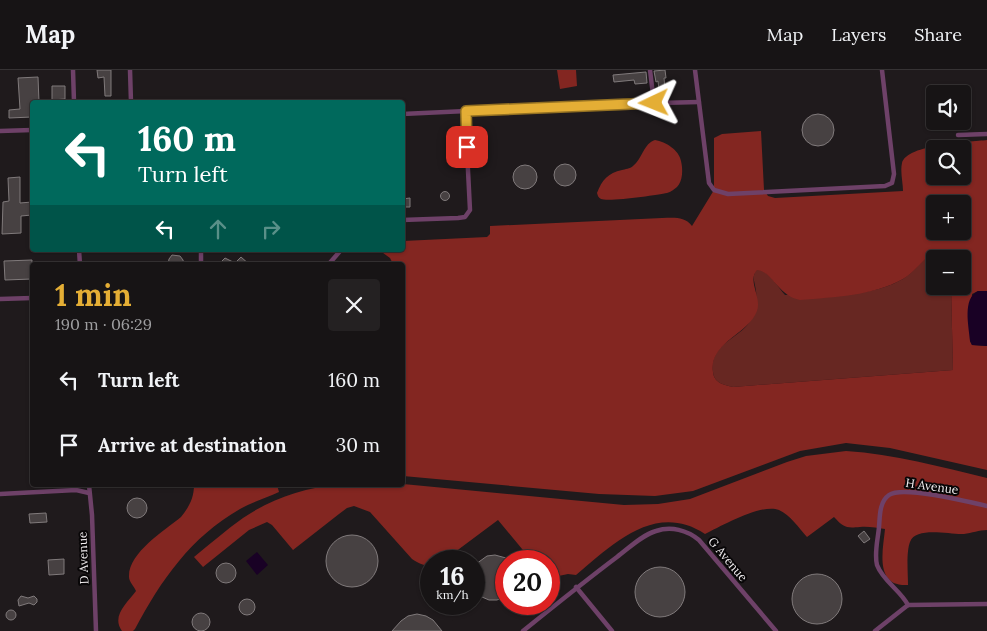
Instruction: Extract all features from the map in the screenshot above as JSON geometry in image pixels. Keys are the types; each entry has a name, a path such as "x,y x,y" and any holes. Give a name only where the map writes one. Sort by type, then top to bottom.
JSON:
{"lane":[{"path":"73,70 74,100"},
{"path":"130,70 132,100"},
{"path":"650,70 654,103"},
{"path":"695,70 709,183 719,193 728,194 885,186 892,183 894,177 882,70"},
{"path":"405,114 699,102"},
{"path":"405,220 458,218 466,216 470,210 466,111"},
{"path":"0,131 30,130"},
{"path":"958,135 987,134"},
{"path":"331,262 339,252"},
{"path":"0,299 30,298"},
{"name":"D Avenue","path":"88,487 87,492 92,515 96,631"},
{"name":"H Avenue","path":"908,605 881,572 877,563 876,553 880,516 885,500 889,495 902,491 940,496 987,506"},
{"path":"0,494 87,492"},
{"name":"G Avenue","path":"523,631 576,587 650,533 664,529 680,530 699,540 776,631"},
{"path":"576,587 612,631"},
{"path":"875,631 908,605 987,604"}],"shaded area":[{"path":"557,70 576,70 577,86 560,89"},
{"path":"761,131 764,190 768,196 775,198 903,191 902,163 906,157 926,148 926,185 971,185 971,141 987,140 987,291 978,291 972,294 970,341 972,345 987,346 987,470 890,448 846,443 800,451 693,491 655,496 599,494 405,476 405,262 392,262 382,252 405,252 405,241 487,237 490,234 490,226 679,218 692,226 714,190 714,138 722,134","holes":["926,250 971,250 971,295 951,295 953,370 733,387 715,379 713,362 723,346 746,326 757,311 758,300 753,279 757,270 762,271 792,298 800,300 826,298 853,295 891,285 908,276 926,258"]},
{"path":"655,140 671,147 680,157 682,175 677,187 667,193 644,197 613,200 599,198 597,193 606,178 617,171 632,167 648,144"},
{"path":"925,259 926,295 951,295 953,370 733,387 715,379 713,362 716,354 752,318 756,297 754,277 757,269 765,272 785,295 830,295 860,293 889,285 908,276"},
{"path":"978,291 987,291 987,346 972,345 970,341 968,306 973,295"},
{"path":"846,451 900,458 987,478 987,530 964,534 934,532 919,534 913,537 908,551 908,585 897,584 885,574 882,556 885,529 848,527 834,517 807,537 787,515 779,510 771,509 752,512 705,534 687,525 669,522 652,525 635,531 619,540 576,575 560,576 560,550 523,550 498,520 458,550 420,550 420,563 412,559 370,512 354,506 347,508 293,550 272,525 267,522 249,530 203,567 194,557 253,511 276,500 312,488 405,487 405,484 624,505 658,504 690,499 806,456"},
{"path":"194,487 278,487 279,492 249,504 222,520 192,546 155,594 135,629 133,631 122,631 118,620 119,615 136,591 129,577 134,559 148,543 181,517 193,494"},
{"path":"257,552 268,565 257,575 246,561"}],"building":[{"path":"97,70 111,70 111,96 105,96 104,77 98,78"},
{"path":"665,70 666,99 660,99 658,81 656,82 654,71"},
{"path":"646,72 647,83 635,84 634,80 614,82 613,75"},
{"path":"38,77 39,100 30,100 30,117 9,118 9,110 20,109 18,78"},
{"path":"52,86 65,86 65,99 52,100"},
{"path":"818,114 824,115 829,119 833,124 833,136 829,141 824,145 818,146 812,145 807,141 803,136 802,130 803,124 807,119 812,115"},
{"path":"561,164 569,164 576,171 576,179 569,186 561,186 554,179 554,171"},
{"path":"525,165 533,169 537,177 533,185 525,189 517,185 513,177 517,169"},
{"path":"20,177 20,203 30,202 30,215 21,216 21,233 2,234 3,202 9,201 8,178"},
{"path":"445,192 449,196 445,200 441,196"},
{"path":"410,198 410,207 405,207 405,199"},
{"path":"172,255 180,256 183,262 168,262"},
{"path":"241,257 247,262 236,262"},
{"path":"225,258 233,262 221,262"},
{"path":"32,260 30,262 30,279 5,280 4,261"},
{"path":"133,498 141,498 147,504 147,512 141,518 133,518 127,512 127,504"},
{"path":"46,513 47,522 30,523 29,514"},
{"path":"864,531 870,539 864,543 858,536"},
{"path":"352,535 362,537 370,543 376,551 378,561 376,571 370,579 362,585 352,587 342,585 334,579 328,571 326,561 328,551 334,543 342,537"},
{"path":"495,555 495,600 485,598 485,557"},
{"path":"64,559 64,574 49,575 48,560"},
{"path":"226,563 233,566 236,573 233,580 226,583 219,580 216,573 219,566"},
{"path":"660,567 670,569 678,574 683,582 685,592 683,602 678,610 670,615 660,617 650,615 642,610 637,602 635,592 637,582 642,574 650,569"},
{"path":"817,574 827,576 835,581 840,589 842,599 840,609 835,617 827,622 817,624 807,622 799,617 794,609 792,599 794,589 799,581 807,576"},
{"path":"21,596 28,598 34,596 37,602 34,605 29,603 19,606 18,600"},
{"path":"247,599 253,601 255,607 253,613 247,615 241,613 239,607 241,601"},
{"path":"9,610 13,610 16,615 15,619 9,620 6,617 6,613"},
{"path":"201,613 207,616 210,622 207,628 201,631 195,628 192,622 195,616"},
{"path":"417,614 426,616 433,620 442,631 392,631 408,616"}],"route":[{"path":"467,147 466,111 654,103"}]}
